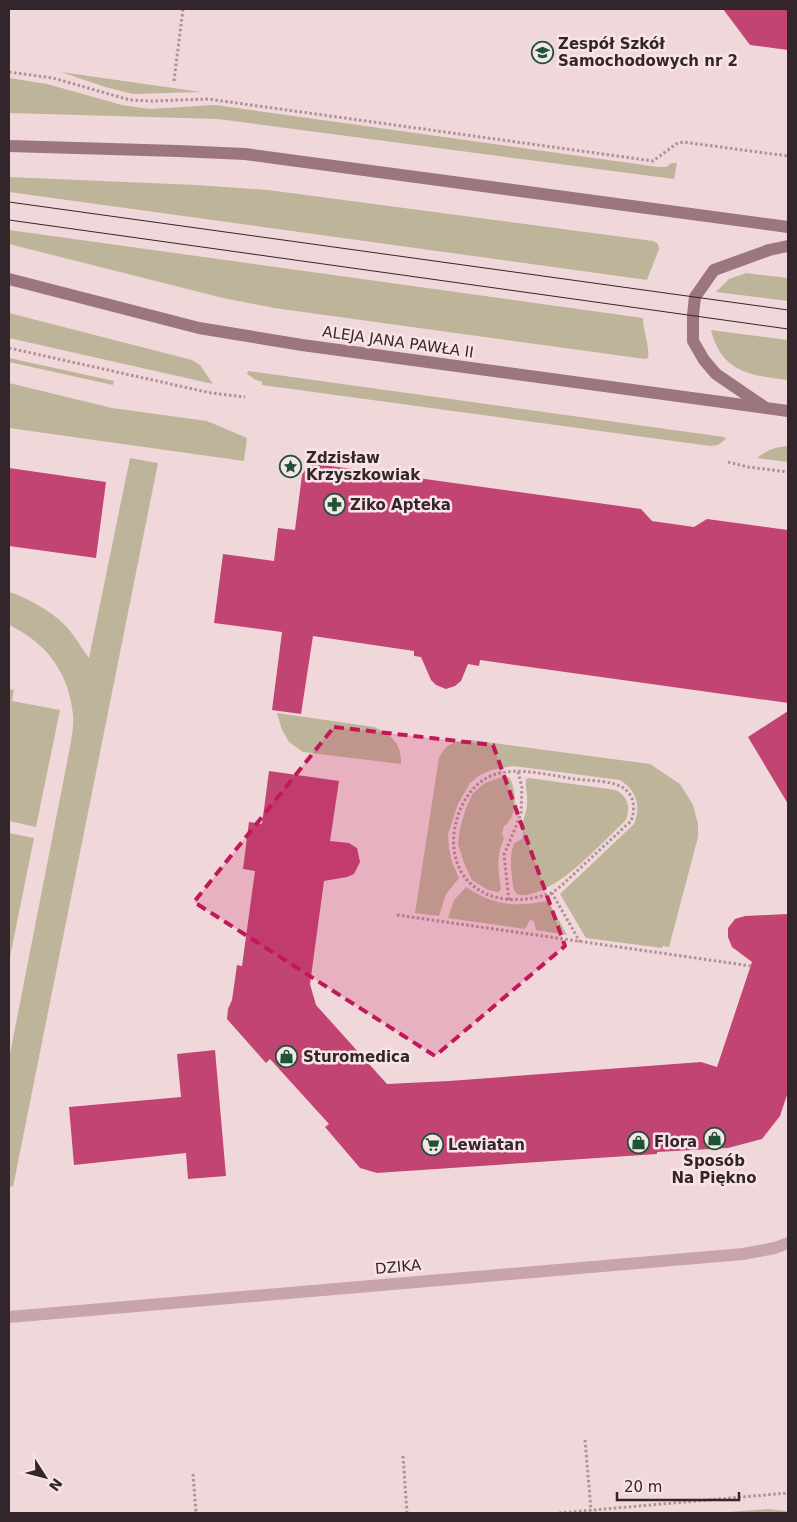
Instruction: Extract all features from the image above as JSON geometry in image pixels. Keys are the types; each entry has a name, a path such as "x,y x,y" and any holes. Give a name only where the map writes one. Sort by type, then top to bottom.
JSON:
{"main road":[{"path":"9,146 245,154 788,227"},
{"path":"766,408 716,374 704,360 693,341 695,297 714,270 769,250 788,246"},
{"name":"ALEJA JANA PAWŁA II","path":"9,279 200,328 302,345 788,411"}],"street":[{"name":"DZIKA","path":"9,1317 743,1254 775,1248 788,1243"}],"path":[{"path":"174,81 183,9"},
{"path":"9,72 53,78 130,100 208,99 653,161 676,144 683,142 788,156"},
{"path":"9,348 210,393 245,396"},
{"path":"728,462 748,467 788,472"},
{"path":"509,900 504,855 521,814 522,788 518,772"},
{"path":"518,772 618,784 631,796 635,812 631,821 552,893 537,898 509,900 488,895 467,881 459,869 453,841 458,818 463,802 471,789 484,779 495,774 518,772"},
{"path":"552,893 580,942"},
{"path":"396,915 751,966"},
{"path":"585,1440 591,1510"},
{"path":"402,1456 408,1513"},
{"path":"193,1474 196,1513"},
{"path":"560,1513 788,1493"}],"highlighted area":[{"path":"334,727 493,745 565,946 435,1056 194,902"}],"shaded area":[{"path":"61,72 201,92 133,94"},
{"path":"9,78 47,84 122,105 150,109 215,105 658,167 666,167 672,163 677,163 674,179 218,119 9,113"},
{"path":"9,177 268,190 653,241 658,244 659,249 647,280 9,192"},
{"path":"9,230 643,318 648,358 274,308 223,298 9,244"},
{"path":"746,273 788,278 788,301 716,292 729,279"},
{"path":"9,313 192,360 200,365 213,384 9,338"},
{"path":"711,330 788,340 788,380 761,376 739,369 722,355"},
{"path":"9,358 114,381 113,385 9,362"},
{"path":"248,371 724,437 726,439 718,445 710,446 262,385 262,382 247,374"},
{"path":"9,383 112,408 207,421 247,438 244,461 9,428"},
{"path":"788,446 788,462 757,458 771,449"},
{"path":"130,458 158,463 13,1187 9,1186 9,1059 71,742 73,718 67,686 54,661 34,641 9,625 9,592 36,604 61,621 89,658"},
{"path":"9,689 14,690 12,701 60,710 36,827 9,821"},
{"path":"277,713 374,727 386,733 397,745 400,751 401,764 303,752 289,742 282,730"},
{"path":"471,740 650,764 680,784 693,805 698,824 698,837 669,947 663,946 662,948 586,938 560,894 634,824 637,811 636,799 626,784 620,780 513,766 492,770 480,775 470,783 458,804 448,834 452,862 459,878 446,894 439,916 415,913 439,758 448,746 460,741"},
{"path":"505,776 509,777 512,782 515,803 512,816 504,826 502,833 504,839 498,864 501,889 498,892 488,890 472,880 458,844 460,828 473,793 485,783"},
{"path":"526,779 616,790 626,799 628,811 626,820 579,865 553,885 523,895 516,893 514,890 511,858 514,843 522,839 523,836 523,821 527,801"},
{"path":"9,833 34,838 9,962"},
{"path":"466,887 486,898 505,903 525,904 548,901 567,935 536,930 534,921 530,920 525,929 448,918 454,900"},
{"path":"767,1509 788,1511 788,1513 716,1513"}],"building":[{"path":"723,9 788,9 788,50 750,45"},
{"path":"316,464 641,509 652,521 694,527 707,519 788,530 788,703 480,660 479,666 468,664 461,681 455,686 446,689 436,685 431,680 421,657 414,656 414,651 313,636 301,714 272,710 282,632 214,623 223,554 274,561 278,528 295,530 302,475 307,467"},
{"path":"9,468 106,482 96,558 9,546"},
{"path":"788,711 788,804 748,737"},
{"path":"269,771 339,781 330,841 349,843 357,848 360,862 354,874 324,881 310,984 316,1005 387,1084 701,1062 717,1067 752,962 732,947 728,937 728,928 735,919 745,916 788,914 788,1092 780,1116 762,1139 728,1148 377,1173 360,1168 325,1127 329,1124 270,1059 266,1063 227,1019 237,965 242,966 255,871 243,869 249,822 262,824"},
{"path":"215,1050 226,1176 188,1179 186,1153 74,1165 69,1107 181,1097 177,1054"}],"tram line":[{"path":"9,202 788,310"},
{"path":"9,220 788,329"}],"place":[{"name":"Zespół Szkół Samochodowych nr 2","path":"542,53"},
{"name":"Zdzisław Krzyszkowiak","path":"290,467"},
{"name":"Ziko Apteka","path":"334,505"},
{"name":"Sturomedica","path":"287,1057"},
{"name":"Sposób Na Piękno","path":"714,1138"},
{"name":"Flora","path":"638,1142"},
{"name":"Lewiatan","path":"432,1145"}]}
